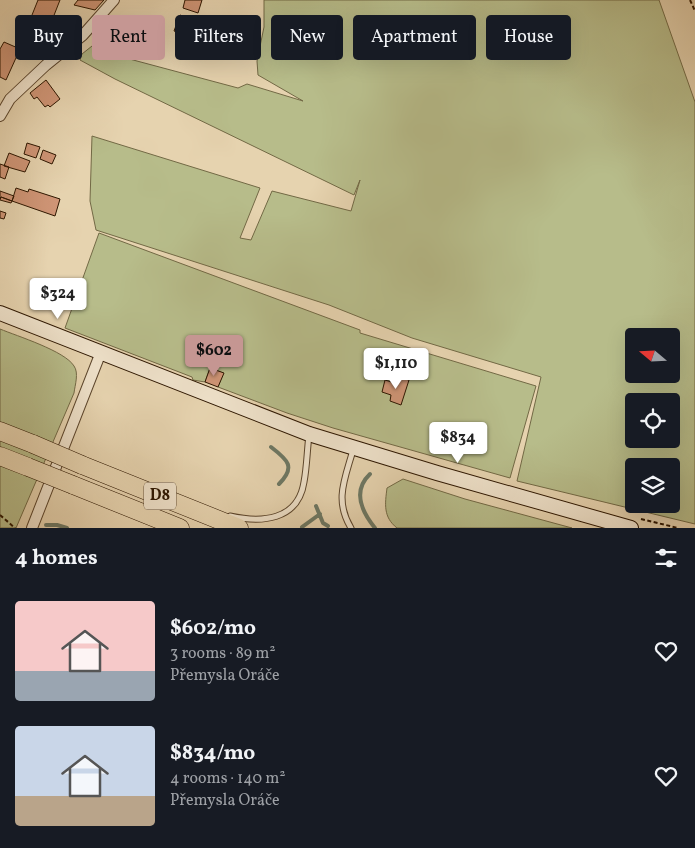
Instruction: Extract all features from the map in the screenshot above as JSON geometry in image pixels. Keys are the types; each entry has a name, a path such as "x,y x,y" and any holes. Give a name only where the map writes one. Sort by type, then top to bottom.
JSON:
{"highway":[{"name":"D8","path":"0,431 239,528"},
{"name":"D8","path":"0,456 178,527"}],"main road":[{"path":"0,313 310,434 353,448 635,524"}],"street":[{"path":"0,116 10,98 46,65 84,36 114,0"},
{"path":"32,528 102,352"}],"lane":[{"path":"185,506 248,520 262,520 282,514 295,505 301,494 310,434"},
{"path":"351,528 341,504 342,488 353,448"}],"path":[{"path":"690,0 695,11"},
{"path":"0,515 14,528"},
{"path":"635,524 678,528"}],"green space":[{"path":"264,0 659,0 695,102 695,524 649,513 680,513 680,458 625,458 625,507 517,481 541,377 412,338 329,305 96,230 90,201 92,136 260,188 240,238 251,240 272,191 351,211 360,180 354,195 115,79 80,60 82,60 82,54 92,46 92,60 133,60 238,88 247,84 303,101 258,75 257,61 261,60 261,42 264,27"},
{"path":"99,233 360,330 360,333 536,386 510,478 333,428 287,413 218,387 223,373 210,368 205,382 193,380 192,377 65,328"},
{"path":"0,329 40,344 61,355 69,360 76,372 74,393 16,528 0,528"},
{"path":"403,479 465,499 572,528 397,528 392,524 387,515 386,494 387,488"}],"building":[{"path":"38,0 60,0 54,15 32,15"},
{"path":"78,0 104,0 95,10 74,5"},
{"path":"185,0 202,0 198,13 183,8"},
{"path":"4,42 15,47 15,60 6,80 0,77 0,49"},
{"path":"46,80 60,99 50,107 48,105 45,107 37,97 34,99 30,93"},
{"path":"27,143 40,147 36,158 24,154"},
{"path":"43,150 56,155 52,164 40,159"},
{"path":"9,153 30,161 25,172 4,166"},
{"path":"0,164 9,167 5,179 0,177"},
{"path":"16,188 28,192 29,189 60,199 55,216 12,201"},
{"path":"0,191 14,196 12,201 0,198"},
{"path":"1,197 12,201 11,203 0,200"},
{"path":"0,211 6,213 4,219 0,218"},
{"path":"210,368 224,373 218,387 205,382"},
{"path":"397,377 409,380 401,405 390,401 391,395 382,392 385,380 395,383"}],"waterway":[{"path":"271,447 288,464 287,473 279,484"},
{"path":"370,474 361,487 360,494 366,515 375,528"},
{"path":"316,506 323,523 328,526"},
{"path":"302,527 320,514"},
{"path":"46,525 57,525 67,528"}]}
